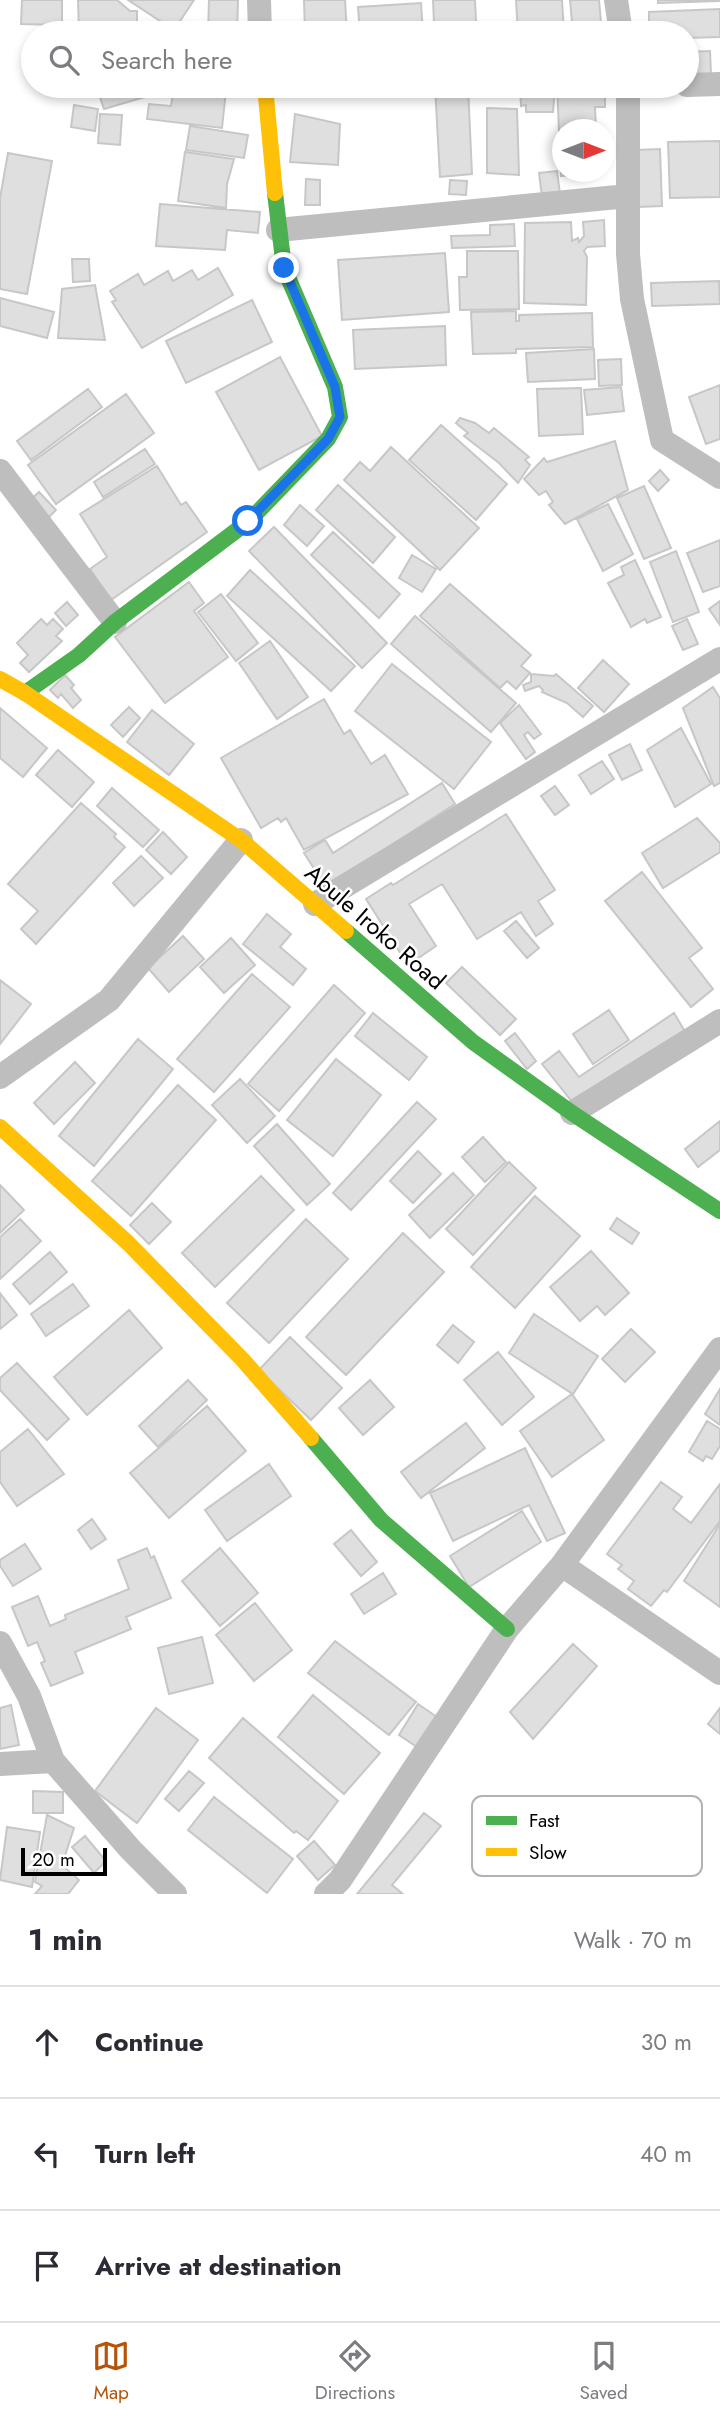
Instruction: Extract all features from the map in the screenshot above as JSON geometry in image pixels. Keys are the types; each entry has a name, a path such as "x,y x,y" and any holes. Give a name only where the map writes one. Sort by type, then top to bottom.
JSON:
{"street":[{"path":"260,0 260,21"},
{"path":"616,0 619,21"},
{"path":"699,85 720,84"},
{"path":"25,693 79,655 115,622 248,521 328,439 340,417 335,387 284,268 266,98"},
{"path":"628,98 628,254 632,299 662,440 720,477"},
{"path":"278,230 628,196"},
{"path":"0,471 115,622"},
{"path":"315,904 720,659"},
{"name":"Abule Iroko Road","path":"0,678 241,840 473,1042 572,1113 720,1211"},
{"path":"0,1077 109,1000 241,840"},
{"path":"572,1113 720,1021"},
{"path":"0,1127 128,1243 242,1359 381,1520 508,1629"},
{"path":"326,1894 340,1880 508,1629 562,1565 720,1349"},
{"path":"562,1565 720,1673"},
{"path":"0,1643 29,1696 53,1761 131,1850 175,1894"},
{"path":"0,1765 53,1761"}],"building":[{"path":"22,0 62,0 62,21 21,21"},
{"path":"78,0 117,0 130,11 137,11 137,21 79,21"},
{"path":"128,0 194,0 180,21 160,21"},
{"path":"209,0 238,0 237,21 208,21"},
{"path":"304,0 345,0 346,21 305,21"},
{"path":"433,0 475,0 476,21 434,21"},
{"path":"516,0 562,0 563,21 517,21"},
{"path":"570,0 599,0 601,21 572,21"},
{"path":"658,0 720,0 720,1 658,3"},
{"path":"421,3 422,21 359,21 358,7"},
{"path":"720,9 720,37 699,38 699,21 649,21 649,12"},
{"path":"699,51 710,51 711,74 699,74"},
{"path":"100,98 141,98 104,109"},
{"path":"172,98 225,98 222,128 147,119 149,104 171,106"},
{"path":"436,98 469,98 472,174 440,177"},
{"path":"521,98 554,98 553,112 526,112 526,105 521,106"},
{"path":"558,98 605,98 605,107 595,107 596,119 558,119"},
{"path":"74,105 98,109 95,131 71,127"},
{"path":"487,108 517,109 519,175 487,173"},
{"path":"100,114 122,115 120,145 98,143"},
{"path":"295,114 340,124 338,165 290,162"},
{"path":"190,126 248,135 244,158 186,150"},
{"path":"720,141 720,197 670,198 668,142"},
{"path":"660,149 662,206 638,207 636,150"},
{"path":"185,152 234,159 227,184 226,208 178,201"},
{"path":"8,153 52,161 27,294 0,289 0,198"},
{"path":"552,172 552,182 558,182 560,194 542,197 539,173"},
{"path":"306,179 320,180 320,205 305,205"},
{"path":"450,180 467,181 466,195 449,194"},
{"path":"160,204 260,212 258,233 227,230 225,250 156,246"},
{"path":"604,220 605,246 587,247 584,251 587,257 586,305 524,303 525,223 571,222 572,241 578,238 579,242 584,236 583,222"},
{"path":"514,224 515,246 452,248 451,236 490,235 490,225"},
{"path":"467,251 518,251 519,309 460,310 459,277 467,277"},
{"path":"445,253 449,312 342,320 338,260"},
{"path":"72,259 89,259 90,281 73,282"},
{"path":"218,268 233,295 142,348 112,302 116,300 110,291 138,274 144,285 168,271 173,281 192,270 198,280"},
{"path":"719,281 720,304 652,306 651,283"},
{"path":"95,285 105,340 58,338 62,289"},
{"path":"0,298 54,312 47,338 0,326"},
{"path":"252,300 272,342 186,383 166,341"},
{"path":"516,311 516,321 519,321 519,315 592,313 593,347 516,349 516,353 473,354 471,312"},
{"path":"445,326 446,365 355,369 353,330"},
{"path":"594,349 595,379 528,382 526,353"},
{"path":"280,357 322,436 259,470 216,392"},
{"path":"621,359 622,385 599,386 598,360"},
{"path":"720,385 720,439 706,444 689,397"},
{"path":"621,387 624,411 587,415 584,390"},
{"path":"581,388 583,434 539,436 537,389"},
{"path":"88,389 102,407 31,460 17,441"},
{"path":"126,394 154,433 56,504 28,465"},
{"path":"460,418 475,423 489,433 494,428 529,457 525,460 530,465 518,483 499,463 464,436 468,433 456,423"},
{"path":"441,425 507,484 476,520 409,460"},
{"path":"615,441 628,490 565,524 549,505 553,502 546,491 539,495 524,479 544,458 547,462"},
{"path":"391,447 479,528 440,570 344,480 360,462 370,471"},
{"path":"145,449 155,464 103,497 94,482"},
{"path":"157,466 181,505 186,502 207,532 111,600 90,569 107,557 80,514"},
{"path":"660,470 669,480 658,491 649,481"},
{"path":"338,485 395,537 373,563 316,510"},
{"path":"644,486 671,548 644,559 617,498"},
{"path":"39,492 56,510 44,522 26,504"},
{"path":"608,504 633,554 603,571 577,519"},
{"path":"300,505 324,526 307,546 284,525"},
{"path":"274,527 387,643 362,668 249,551"},
{"path":"333,532 400,594 379,618 311,555"},
{"path":"720,540 720,586 703,592 687,553"},
{"path":"676,551 699,612 673,622 650,562"},
{"path":"412,555 436,569 422,592 399,578"},
{"path":"635,560 661,617 647,623 645,619 631,627 608,583 624,575 621,567"},
{"path":"250,570 355,666 331,691 227,596"},
{"path":"189,582 204,603 194,611 228,657 165,703 115,637"},
{"path":"450,584 531,655 521,666 530,673 516,689 507,681 500,688 420,616"},
{"path":"221,594 258,643 236,661 198,612"},
{"path":"720,601 720,625 709,609"},
{"path":"67,602 78,615 66,626 55,613"},
{"path":"415,616 516,703 491,732 391,644"},
{"path":"41,619 47,625 53,619 63,629 56,636 62,641 29,672 20,663 28,655 17,643"},
{"path":"687,619 698,644 683,650 672,626"},
{"path":"270,641 308,697 277,719 239,663"},
{"path":"603,660 629,684 604,712 578,688"},
{"path":"392,664 491,742 454,789 355,711"},
{"path":"531,674 556,674 593,706 583,717 567,703 542,692 539,686 525,691 523,685 531,682"},
{"path":"65,675 74,685 71,688 81,700 73,708 61,694 58,698 50,690"},
{"path":"713,687 720,698 720,783 714,786 683,708"},
{"path":"324,699 344,734 350,730 371,764 385,755 408,794 304,850 286,818 281,822 278,818 261,828 221,758"},
{"path":"519,705 541,734 534,739 528,732 524,735 535,752 526,759 500,723"},
{"path":"129,707 140,718 123,737 111,725"},
{"path":"0,708 47,748 23,777 0,758"},
{"path":"152,710 194,744 169,775 127,742"},
{"path":"681,728 711,784 675,807 647,750"},
{"path":"630,744 642,770 622,780 609,755"},
{"path":"58,750 94,782 72,807 36,775"},
{"path":"602,761 614,779 591,794 579,775"},
{"path":"442,783 455,804 326,887 304,853 325,840 333,853"},
{"path":"555,786 569,805 555,815 541,796"},
{"path":"112,788 159,830 143,847 97,806"},
{"path":"81,803 116,834 114,837 125,847 36,944 21,929 38,911 8,884"},
{"path":"506,814 555,890 538,901 553,924 536,936 521,912 477,939 442,884 409,904 436,946 408,965 366,899"},
{"path":"697,818 720,843 720,852 663,888 642,853"},
{"path":"163,832 187,857 171,874 146,850"},
{"path":"141,856 163,878 134,906 113,883"},
{"path":"642,872 702,948 689,958 713,989 691,1007 605,901"},
{"path":"267,914 291,934 280,947 306,969 293,985 243,944"},
{"path":"516,921 539,948 527,958 504,931"},
{"path":"183,936 204,959 169,992 148,968"},
{"path":"231,938 255,965 224,993 200,967"},
{"path":"462,967 516,1019 500,1035 446,983"},
{"path":"252,974 290,1007 214,1092 177,1059"},
{"path":"0,980 31,1004 0,1044"},
{"path":"334,985 365,1013 279,1111 248,1084"},
{"path":"609,1010 629,1040 593,1064 573,1034"},
{"path":"373,1013 427,1057 409,1080 355,1036"},
{"path":"674,1013 687,1035 573,1103 542,1064 559,1051 579,1077"},
{"path":"515,1033 536,1061 527,1069 505,1041"},
{"path":"138,1039 173,1069 94,1166 59,1136"},
{"path":"336,1059 381,1095 333,1156 287,1120"},
{"path":"75,1062 95,1083 54,1124 34,1103"},
{"path":"240,1079 275,1116 247,1143 212,1105"},
{"path":"178,1085 216,1120 131,1216 92,1181"},
{"path":"417,1102 436,1119 351,1210 333,1193"},
{"path":"720,1121 720,1150 698,1167 685,1149"},
{"path":"277,1124 330,1184 307,1205 254,1146"},
{"path":"483,1137 506,1162 485,1182 462,1157"},
{"path":"418,1151 441,1174 413,1203 390,1181"},
{"path":"509,1162 536,1188 473,1255 446,1229"},
{"path":"453,1173 474,1195 430,1238 409,1215"},
{"path":"261,1176 294,1210 215,1287 182,1253"},
{"path":"0,1185 24,1210 0,1233"},
{"path":"535,1196 580,1236 515,1308 471,1267"},
{"path":"152,1203 171,1222 149,1244 130,1225"},
{"path":"617,1218 639,1233 632,1244 610,1229"},
{"path":"20,1219 41,1241 0,1279 0,1237"},
{"path":"306,1219 348,1259 269,1343 227,1303"},
{"path":"403,1233 444,1272 346,1375 306,1337"},
{"path":"591,1251 629,1293 605,1315 597,1306 580,1321 550,1287"},
{"path":"50,1252 67,1272 30,1304 13,1284"},
{"path":"73,1284 89,1306 46,1336 31,1314"},
{"path":"0,1293 17,1315 0,1329"},
{"path":"129,1310 162,1348 87,1415 54,1377"},
{"path":"534,1314 598,1356 573,1394 509,1353"},
{"path":"453,1325 474,1342 458,1363 437,1345"},
{"path":"631,1329 655,1352 625,1382 602,1359"},
{"path":"290,1337 342,1388 311,1420 259,1370"},
{"path":"498,1352 534,1397 502,1425 464,1380"},
{"path":"17,1363 69,1419 47,1440 0,1390 0,1378"},
{"path":"188,1380 207,1400 158,1447 139,1426"},
{"path":"370,1380 394,1407 363,1435 339,1408"},
{"path":"720,1389 720,1425 705,1414"},
{"path":"572,1394 604,1440 552,1477 520,1431"},
{"path":"207,1406 246,1451 169,1518 130,1473"},
{"path":"707,1421 720,1429 720,1446 712,1459 706,1456 703,1461 689,1452"},
{"path":"466,1423 485,1448 421,1498 401,1472"},
{"path":"28,1429 64,1474 17,1506 0,1482 0,1452"},
{"path":"525,1448 565,1533 547,1541 529,1505 453,1541 430,1493"},
{"path":"269,1464 291,1496 227,1541 205,1510"},
{"path":"661,1482 682,1497 673,1509 691,1523 720,1484 720,1521 667,1592 664,1590 651,1606 628,1589 634,1581 618,1569 622,1565 607,1554"},
{"path":"522,1511 541,1542 469,1587 450,1556"},
{"path":"92,1519 106,1539 91,1549 78,1530"},
{"path":"720,1524 720,1607 684,1581"},
{"path":"351,1530 377,1562 361,1576 334,1544"},
{"path":"25,1544 41,1569 13,1586 0,1566 0,1560"},
{"path":"147,1548 151,1558 154,1556 171,1598 126,1617 131,1629 75,1652 83,1673 51,1686 41,1663 45,1661 37,1642 28,1646 12,1607 38,1596 50,1626 66,1619 65,1615 129,1589 118,1560"},
{"path":"220,1548 258,1593 220,1626 182,1581"},
{"path":"383,1573 396,1594 364,1614 351,1594"},
{"path":"255,1603 292,1650 254,1681 216,1635"},
{"path":"202,1637 213,1683 169,1694 158,1648"},
{"path":"335,1641 416,1702 389,1735 308,1673"},
{"path":"573,1644 597,1666 533,1739 510,1712"},
{"path":"313,1695 380,1753 344,1794 278,1737"},
{"path":"418,1704 437,1717 417,1747 399,1735"},
{"path":"11,1705 19,1745 0,1749 0,1708"},
{"path":"156,1708 198,1740 137,1823 95,1791"},
{"path":"720,1708 720,1734 708,1724"},
{"path":"243,1718 338,1801 308,1840 296,1831 294,1833 209,1758"},
{"path":"189,1771 204,1783 179,1811 165,1799"},
{"path":"33,1791 63,1792 63,1813 33,1813"},
{"path":"214,1797 293,1859 267,1893 188,1830"},
{"path":"424,1813 441,1826 392,1885 403,1894 357,1894"},
{"path":"47,1815 74,1828 62,1865 79,1880 68,1894 35,1894 42,1886 35,1882"},
{"path":"7,1827 40,1832 32,1887 0,1880"},
{"path":"85,1836 106,1861 94,1873 72,1847"},
{"path":"314,1841 335,1865 318,1880 297,1856"}],"traffic: fast":[{"path":"25,693 79,655 115,622 249,521 328,439 340,417 335,387 284,268 275,193"},
{"path":"346,931 473,1042 572,1113 720,1211"},
{"path":"311,1438 381,1520 507,1629"}],"traffic: slow":[{"path":"266,98 275,193"},
{"path":"0,679 25,693 241,840 346,931"},
{"path":"0,1127 128,1243 242,1359 311,1438"}],"route":[{"path":"248,521 328,439 340,417 335,387 284,268"}]}
